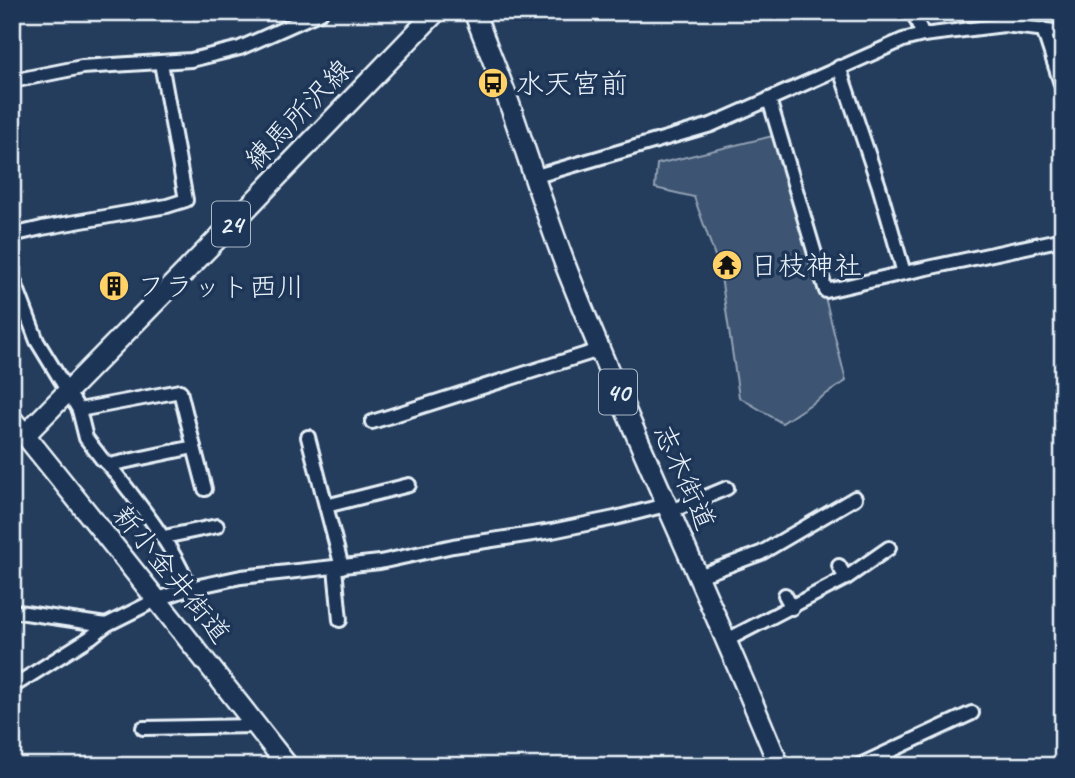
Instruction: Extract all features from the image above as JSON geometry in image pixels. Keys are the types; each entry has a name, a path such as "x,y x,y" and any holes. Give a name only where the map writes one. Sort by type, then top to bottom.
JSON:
{"main road":[{"name":"練馬所沢線","path":"18,427 67,391 436,12"},
{"name":"志木街道","path":"474,12 570,279 779,766"},
{"name":"新小金井街道","path":"18,427 288,766"}],"street":[{"path":"12,81 82,67 191,60 240,48 321,12"},
{"path":"913,12 923,35"},
{"path":"533,177 711,125 904,40 1004,24 1063,32"},
{"path":"1043,29 1063,90"},
{"path":"12,235 167,206 186,200 161,63"},
{"path":"839,67 904,273"},
{"path":"769,99 826,291 1063,239"},
{"path":"12,275 37,341 79,410 86,438 110,465 164,537 190,588"},
{"path":"372,422 599,350"},
{"path":"79,410 180,391 205,489"},
{"path":"308,438 326,506 338,567 341,620"},
{"path":"110,465 194,447"},
{"path":"326,506 409,485"},
{"path":"12,687 106,625 156,600 190,588 241,577 380,562 453,546 552,531 668,508 727,488"},
{"path":"699,576 761,553 855,498"},
{"path":"164,537 218,526"},
{"path":"727,640 846,578 889,548"},
{"path":"839,566 846,578"},
{"path":"785,595 792,607"},
{"path":"12,611 106,625"},
{"path":"858,766 972,713"},
{"path":"143,728 256,726"}],"shaded area":[{"path":"777,135 824,293 846,381 782,423 739,397 720,270 694,197 655,188 657,164"}],"place":[{"name":"水天宮前","path":"493,83"},
{"name":"日枝神社","path":"727,265"},
{"name":"フラット西川","path":"114,286"}]}
